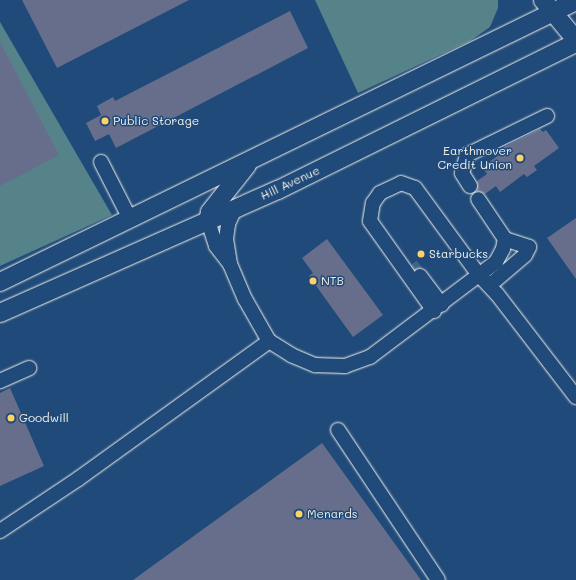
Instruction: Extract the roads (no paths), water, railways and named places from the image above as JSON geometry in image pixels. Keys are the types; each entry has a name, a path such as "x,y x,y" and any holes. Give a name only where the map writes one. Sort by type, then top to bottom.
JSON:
{"main road":[{"path":"0,282 252,160 548,6 576,1"},
{"path":"548,6 576,41"},
{"name":"Hill Avenue","path":"0,313 208,221 576,41"},
{"path":"208,221 210,212 252,160"}],"lane":[{"path":"470,186 462,173 467,155 547,116"},
{"path":"101,162 130,219"},
{"path":"438,308 370,221 373,203 380,193 402,183 415,188 479,275 490,285 570,378 576,397"},
{"path":"428,206 410,194 399,192 382,204 378,213 384,228 414,269 438,308"},
{"path":"478,198 505,239 529,247 525,255 490,285"},
{"path":"235,208 228,224 226,239 230,264 245,299 269,340 291,355 315,365 344,366 370,357 438,308 496,262 503,248 505,239"},
{"path":"208,221 216,246 230,264"},
{"path":"0,531 78,479 269,340"},
{"path":"0,381 29,368"},
{"path":"338,430 438,580"}],"tunnel":[{"path":"411,265 417,272"}],"place":[{"name":"Public Storage","path":"105,121"},
{"name":"Earthmover Credit Union","path":"520,158"},
{"name":"Starbucks","path":"421,254"},
{"name":"NTB","path":"313,281"},
{"name":"Goodwill","path":"11,418"},
{"name":"Menards","path":"299,514"}]}
